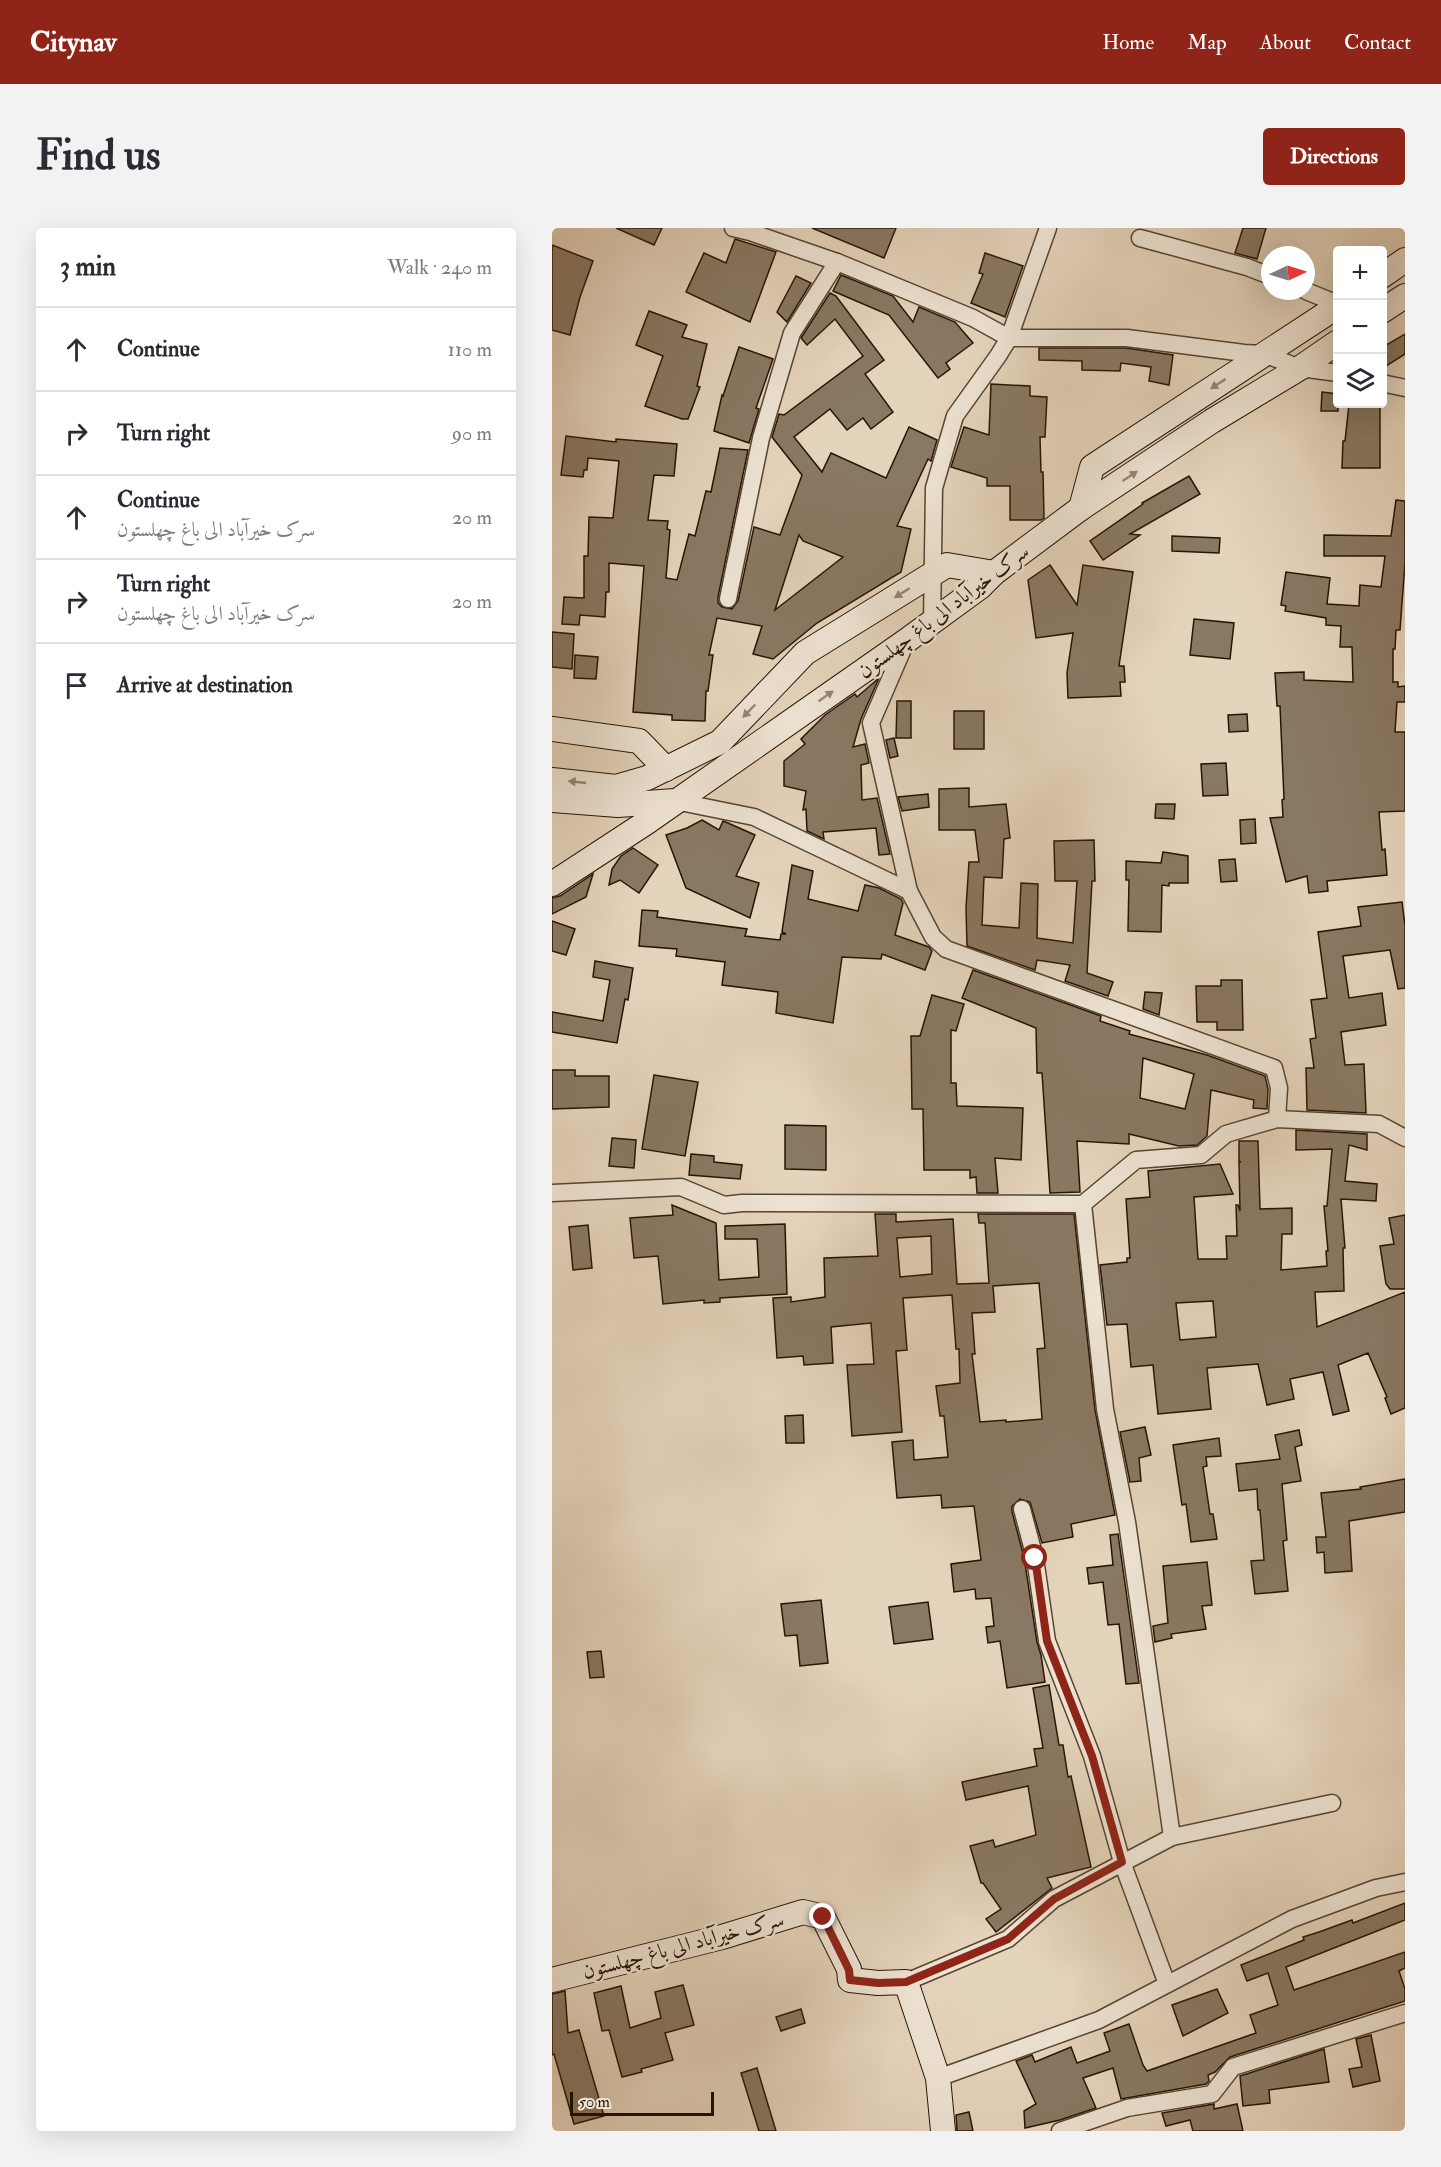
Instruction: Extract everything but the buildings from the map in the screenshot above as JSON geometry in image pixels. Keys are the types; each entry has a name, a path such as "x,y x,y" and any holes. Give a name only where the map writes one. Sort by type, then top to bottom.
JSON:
{"main road":[{"path":"1387,273 1405,261"},
{"path":"1387,308 1405,296"},
{"path":"1081,508 1092,467 1333,308"},
{"name":"سرک خیرآباد الی باغ چهلستون","path":"552,884 646,822 906,641 1081,508 1212,421 1333,345"},
{"path":"552,780 616,787 647,778 720,742 805,654 947,565 994,573"},
{"path":"552,729 639,741 666,769"},
{"path":"552,800 618,805 675,801"},
{"name":"سرک خیرآباد الی باغ چهلستون","path":"552,1980 722,1937 803,1912 823,1917 849,1970 850,1980 878,1983 906,1982"},
{"path":"906,1982 938,2078 943,2131"}],"street":[{"path":"732,228 751,230 837,262 972,318 1009,338 1127,338 1264,354 1300,368 1333,372"},
{"path":"932,622 934,488 955,416 1009,338 1048,228"},
{"path":"1140,238 1261,272"},
{"path":"728,599 761,438 792,333 837,262"},
{"path":"1315,295 1333,303"},
{"path":"1387,384 1405,388"},
{"path":"906,641 871,723 909,891 933,937 946,949 1274,1068 1279,1088 1277,1119"},
{"path":"675,801 754,817 909,891"},
{"path":"552,1193 681,1187 724,1205 742,1203 1083,1204 1136,1160 1201,1155 1226,1134 1277,1119 1379,1124 1405,1138"},
{"path":"1083,1204 1105,1409 1127,1522 1172,1837"},
{"path":"1022,1509 1035,1558 1047,1641 1092,1756 1122,1862 1167,1984"},
{"path":"906,1982 1008,1939 1054,1899 1172,1837 1332,1803"},
{"path":"938,2078 1099,2020 1292,1919 1376,1888 1405,1882"},
{"path":"1060,2131 1127,2108 1212,2094 1233,2067 1405,2013"}],"route":[{"path":"823,1917 849,1970 850,1980 878,1983 906,1982 1008,1939 1054,1899 1122,1862 1092,1756 1047,1641 1035,1558"}]}
